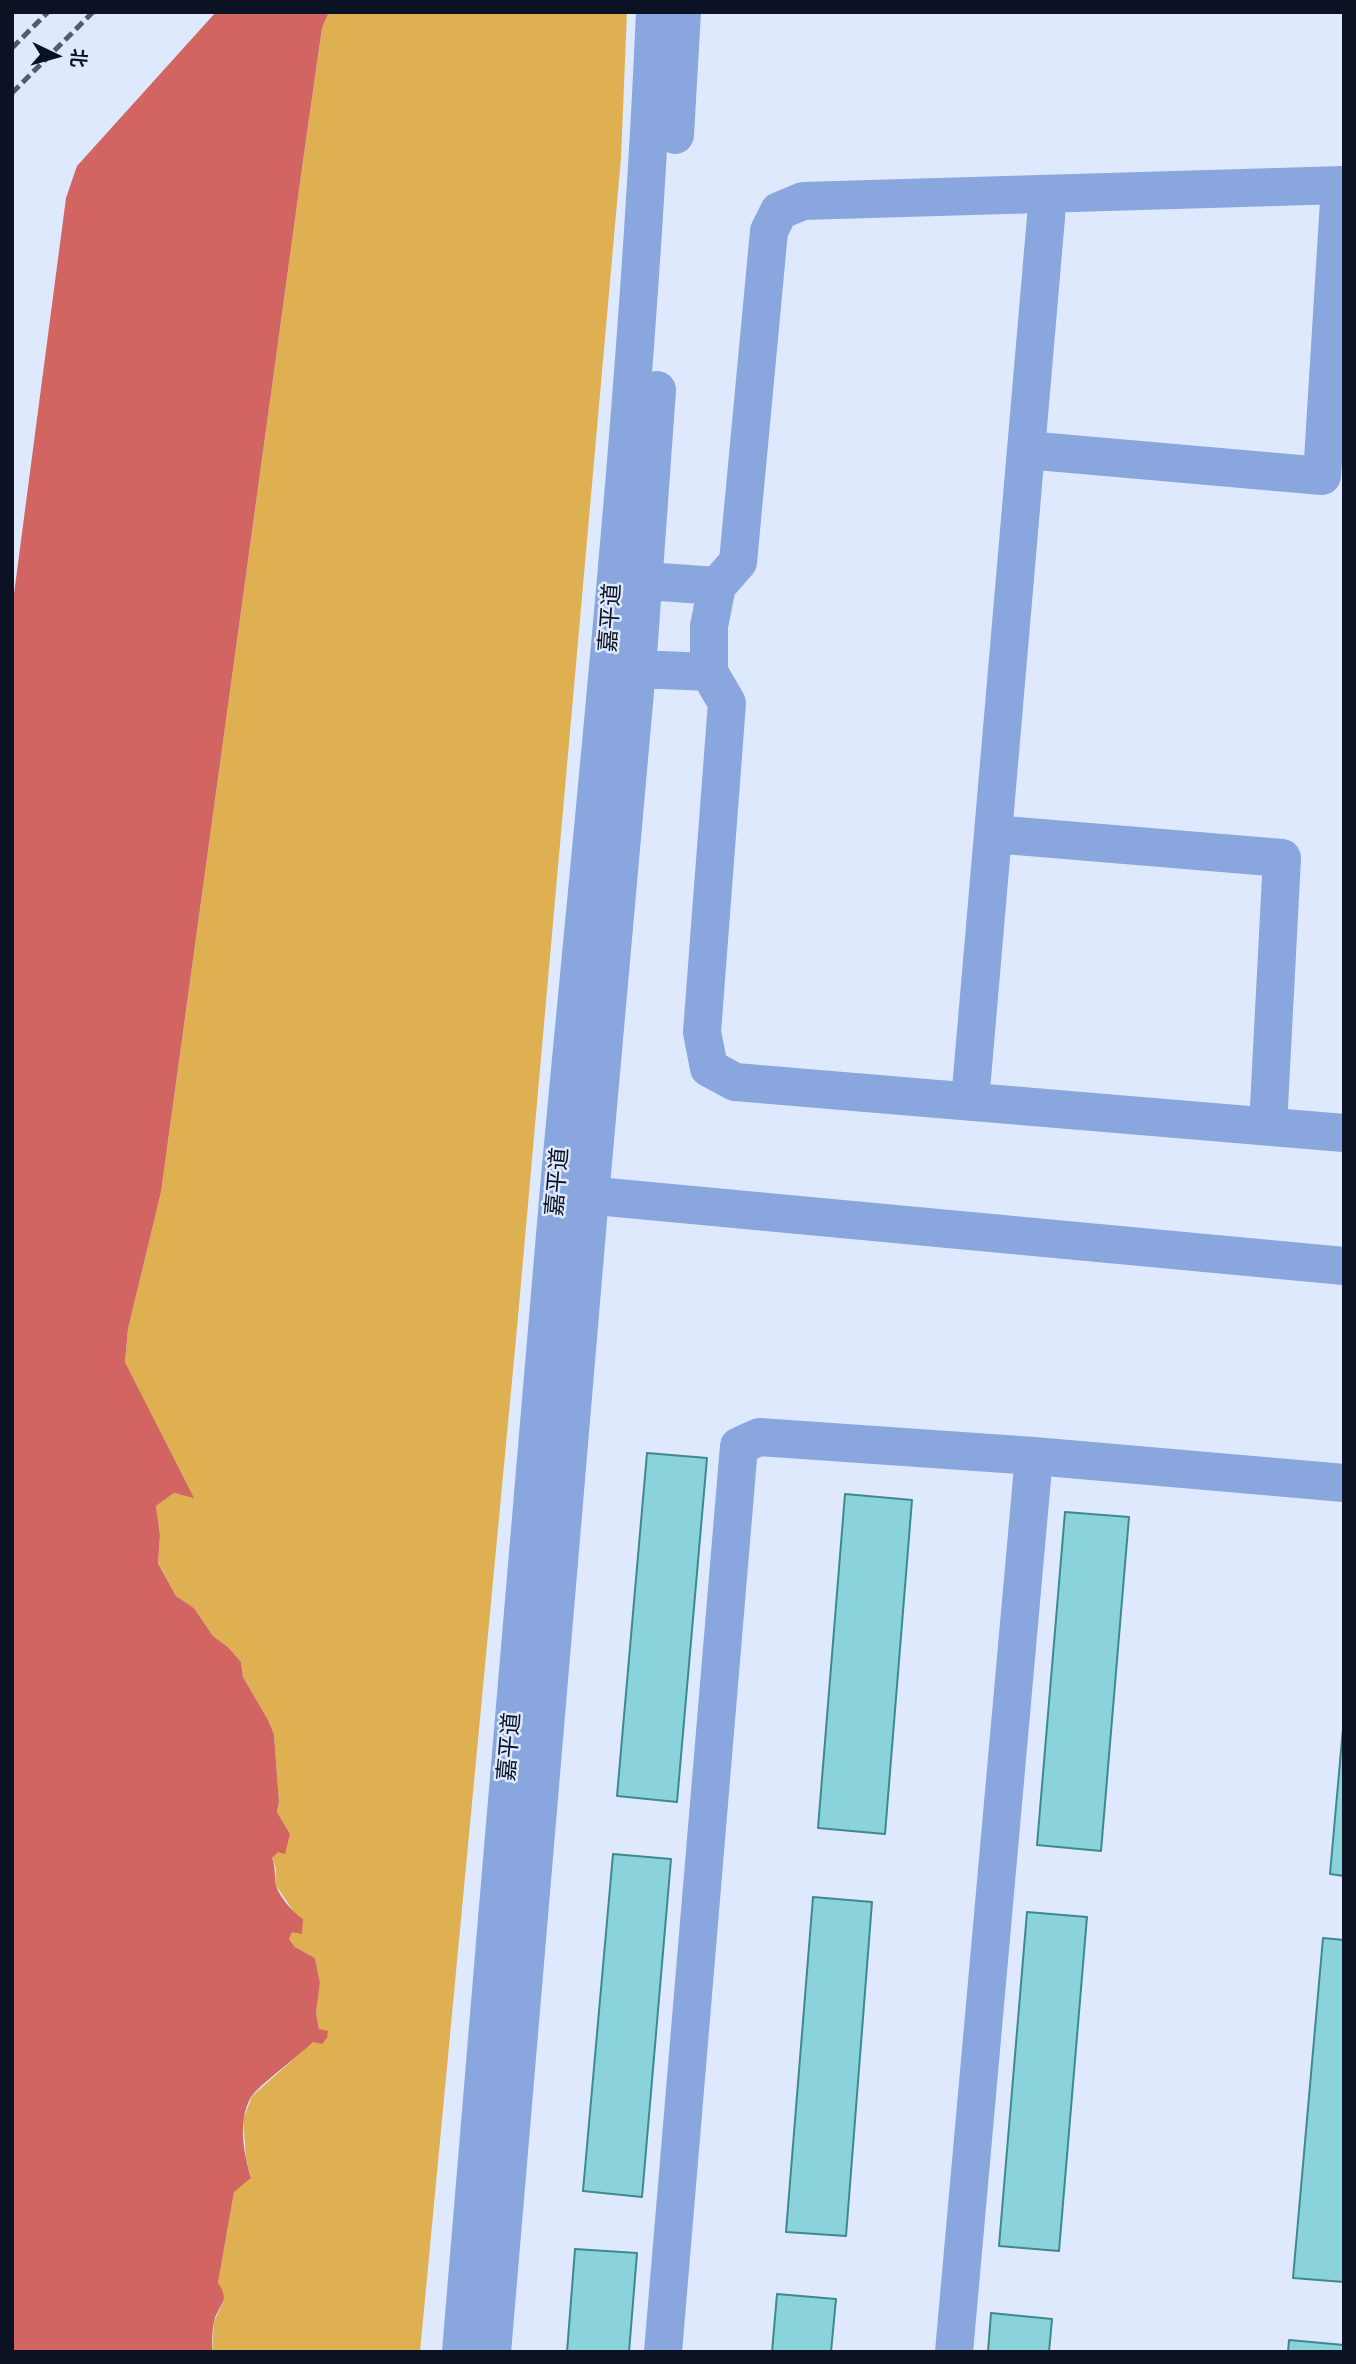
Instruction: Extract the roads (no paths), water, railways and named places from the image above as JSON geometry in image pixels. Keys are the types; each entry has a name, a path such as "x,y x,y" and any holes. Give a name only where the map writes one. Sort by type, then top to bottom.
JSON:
{"street":[{"name":"嘉平道","path":"461,2352 623,669 655,12"},
{"name":"嘉平道","path":"629,580 682,12"},
{"path":"1026,450 1322,476 1342,185 803,201 779,211 769,231 738,562 717,586 709,626 709,672 727,703 702,1032 709,1068 735,1082 1344,1133"},
{"path":"970,1101 1048,194"},
{"path":"629,580 717,586"},
{"path":"623,669 709,672"},
{"path":"993,834 1282,858 1268,1126"},
{"name":"嘉平道","path":"492,2352 574,1194"},
{"path":"574,1194 1344,1266"},
{"path":"663,2352 739,1446 759,1437 1034,1455 1344,1483"},
{"path":"954,2352 1034,1455"}],"railway":[{"path":"12,48 48,12"},
{"path":"12,93 93,12"}]}
